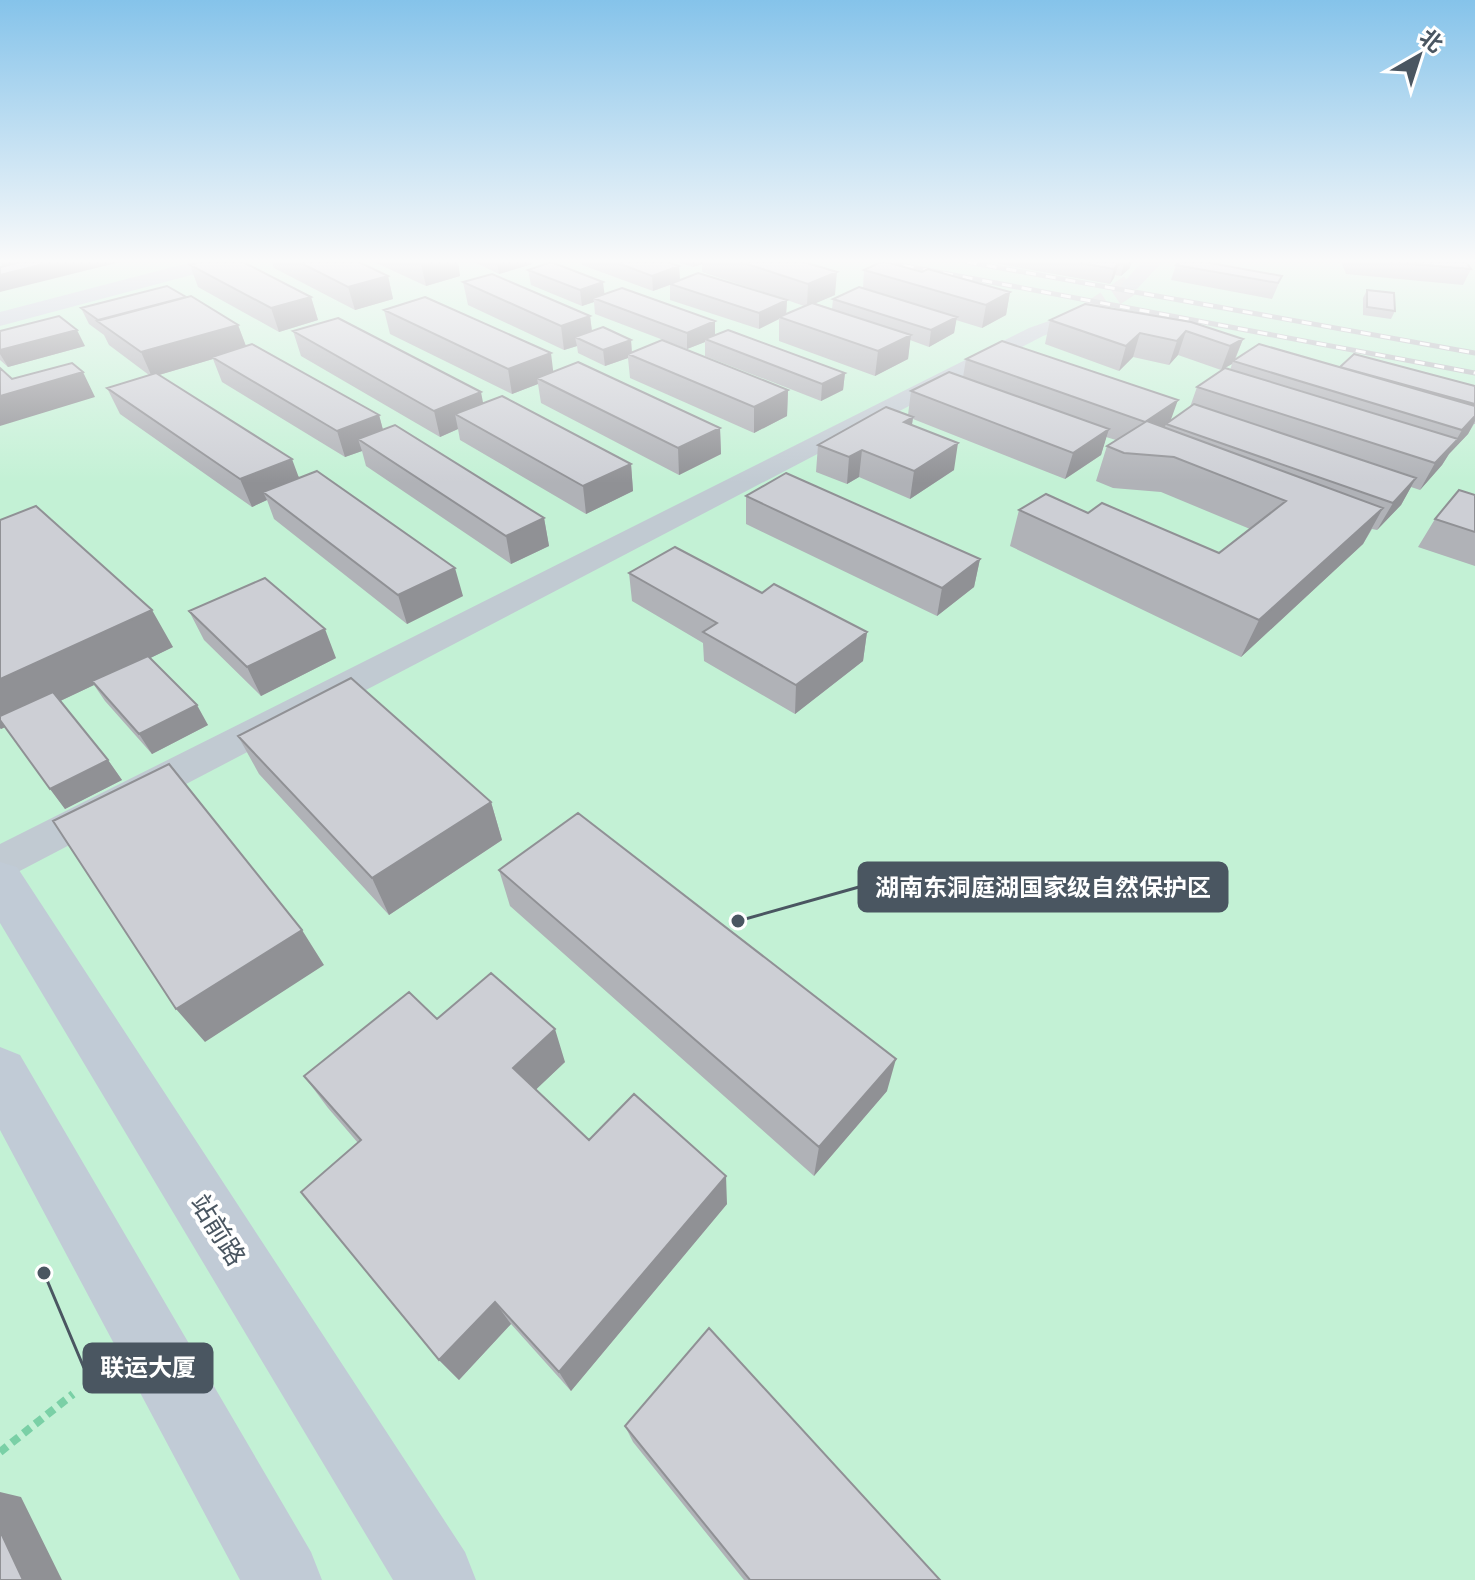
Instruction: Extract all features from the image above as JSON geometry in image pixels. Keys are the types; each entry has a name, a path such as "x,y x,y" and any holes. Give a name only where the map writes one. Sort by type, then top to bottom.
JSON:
{"main road":[{"name":"站前路","path":"0,881 437,1580"},
{"path":"0,1074 283,1580"}],"street":[{"path":"0,863 1029,336"}],"path":[{"path":"0,1452 73,1394"}],"green space":[{"path":"0,336 1475,336 1475,1580 0,1580"}],"building":[{"path":"0,336 55,336 0,350"},
{"path":"118,336 199,336 141,352"},
{"path":"301,336 372,336 481,392 434,411"},
{"path":"438,336 512,336 551,353 508,369"},
{"path":"622,336 631,340 603,350 575,337"},
{"path":"713,336 744,336 845,373 822,384 705,339"},
{"path":"834,336 909,336 878,351"},
{"path":"1096,336 1137,336 1126,346"},
{"path":"1153,336 1182,336 1177,341"},
{"path":"1200,336 1233,336 1243,339 1230,346"},
{"path":"662,340 788,390 754,407 628,354"},
{"path":"1002,341 1178,400 1145,422 966,359"},
{"path":"252,344 379,415 337,431 212,357"},
{"path":"1259,344 1475,406 1475,416 1462,430 1233,361"},
{"path":"1354,354 1475,386 1475,404 1340,367"},
{"path":"578,362 720,428 678,448 537,378"},
{"path":"72,363 83,372 0,396 0,368 12,379"},
{"path":"1225,368 1458,439 1435,463 1197,387"},
{"path":"949,372 1109,429 1073,453 911,391"},
{"path":"156,373 292,459 240,479 107,388"},
{"path":"502,396 631,464 583,486 455,414"},
{"path":"1194,404 1416,478 1393,503 1166,424"},
{"path":"886,407 913,417 904,422 958,443 914,471 862,450 849,457 818,445"},
{"path":"1147,421 1383,508 1259,620 1019,510 1046,494 1088,513 1102,503 1219,553 1286,501 1174,457 1124,453 1107,446"},
{"path":"395,425 544,518 506,536 358,439"},
{"path":"317,471 455,568 398,595 263,492"},
{"path":"786,473 980,559 942,588 746,496"},
{"path":"1459,490 1475,495 1475,532 1435,519"},
{"path":"36,506 152,610 0,679 0,520"},
{"path":"675,547 762,593 774,584 867,632 796,685 703,632 717,623 629,573"},
{"path":"265,578 325,629 247,667 189,611"},
{"path":"148,656 197,705 139,734 92,681"},
{"path":"351,678 491,802 372,878 238,736"},
{"path":"53,692 108,760 50,789 0,716"},
{"path":"169,764 302,930 176,1009 53,821"},
{"path":"578,813 896,1059 819,1147 499,870"},
{"path":"491,973 555,1029 513,1068 589,1140 634,1094 726,1176 559,1372 495,1302 439,1360 301,1192 361,1140 304,1076 409,992 437,1019"},
{"path":"709,1328 940,1580 750,1580 625,1426"},
{"path":"0,1531 23,1580 0,1580"}],"railway":[{"path":"1277,336 1475,373"},
{"path":"1379,336 1475,353"}],"place":[{"name":"湖南东洞庭湖国家级自然保护区","path":"738,921"},
{"name":"联运大厦","path":"44,1273"}]}
